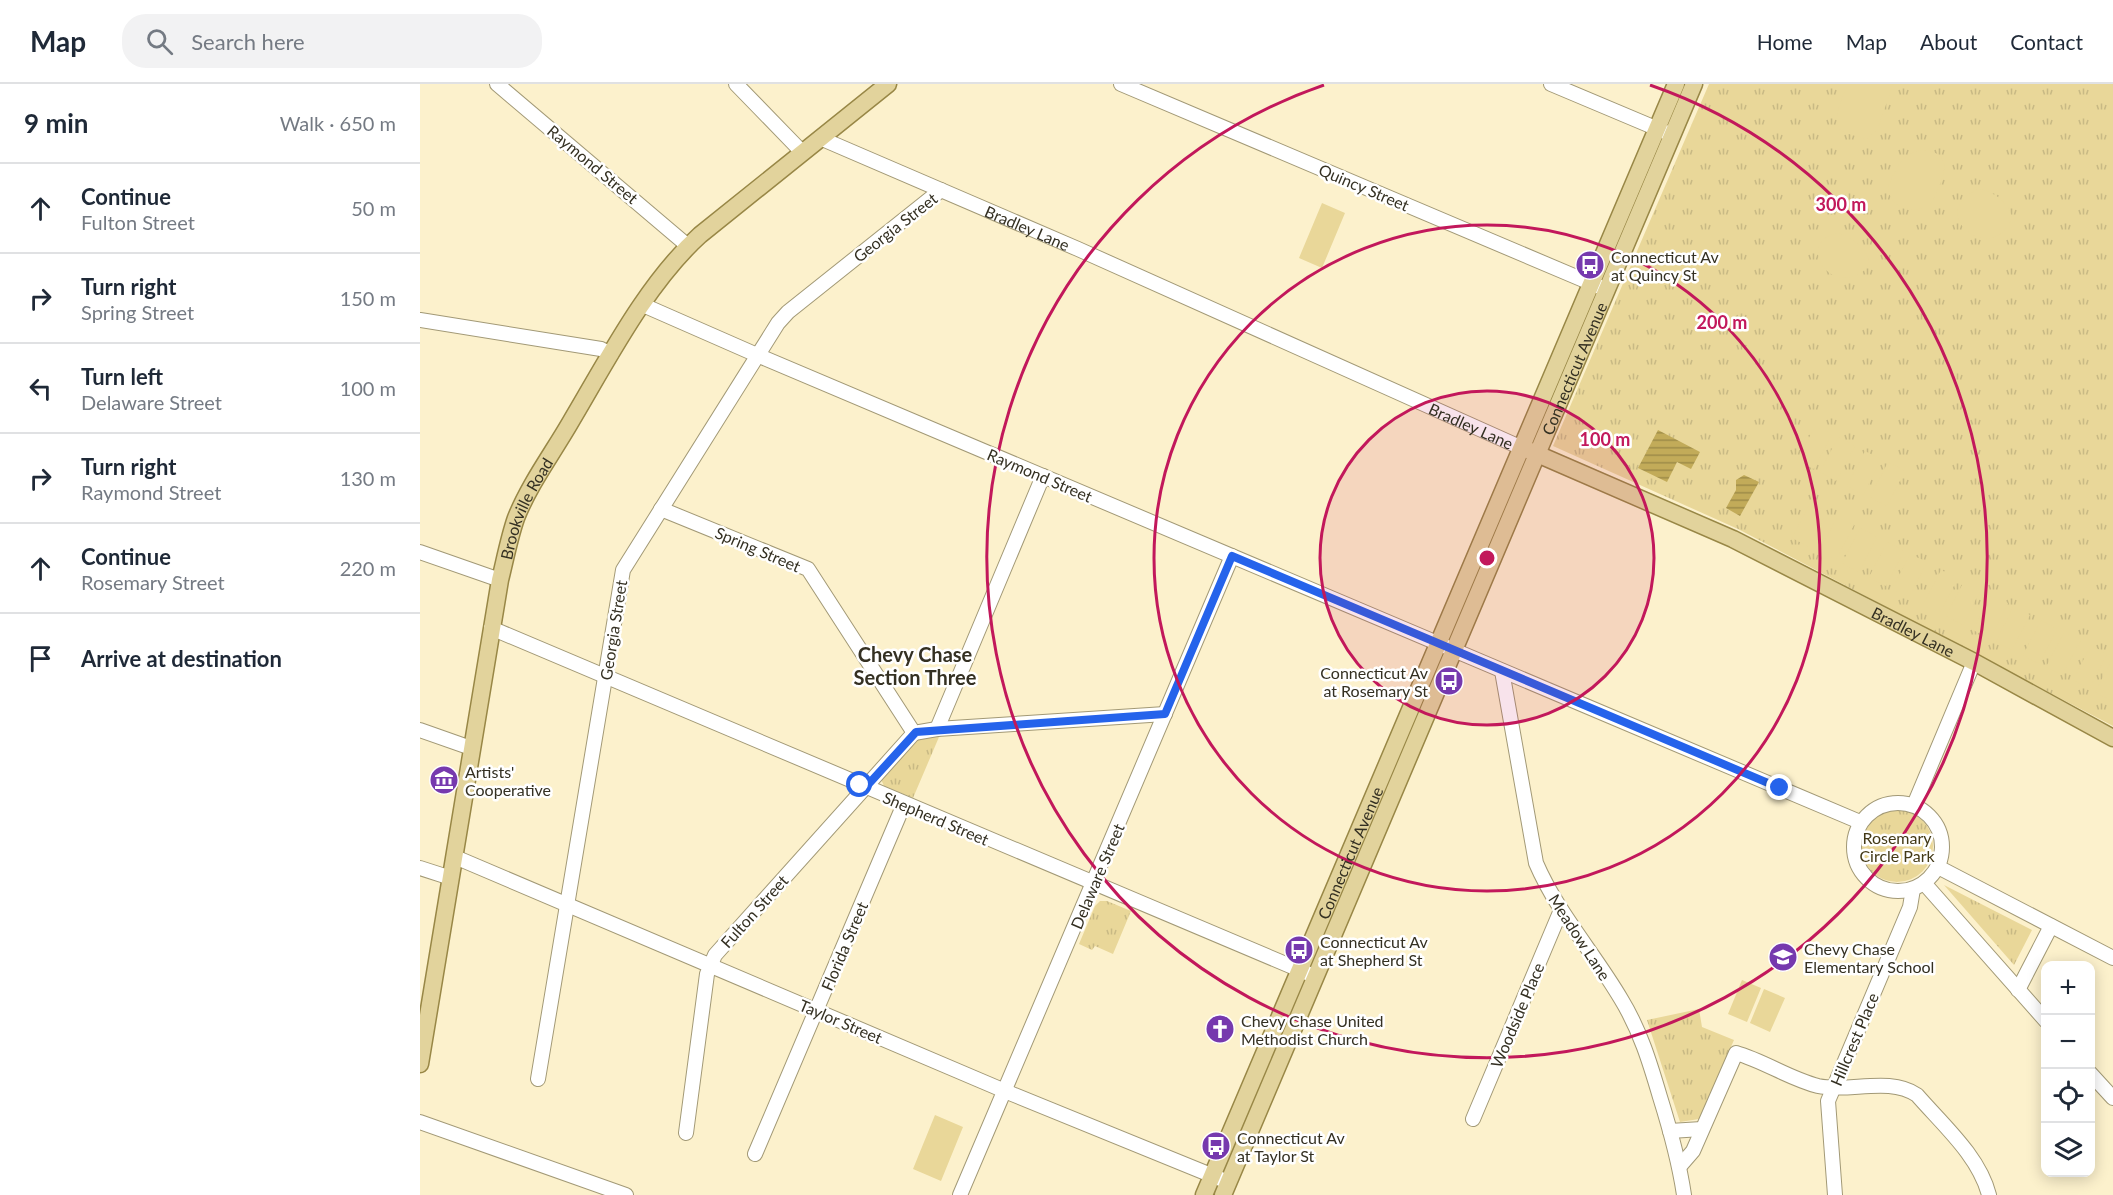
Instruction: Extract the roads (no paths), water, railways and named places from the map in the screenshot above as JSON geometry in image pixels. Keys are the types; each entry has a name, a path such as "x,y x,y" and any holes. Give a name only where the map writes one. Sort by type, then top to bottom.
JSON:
{"main road":[{"name":"Brookville Road","path":"420,1064 491,628 510,537 526,498 643,305 663,275 688,246 888,84"},
{"name":"Connecticut Avenue","path":"1665,132 1676,84"},
{"name":"Connecticut Avenue","path":"1204,1195 1221,1184 1446,647 1522,448 1599,286 1665,132 1694,84"},
{"name":"Connecticut Avenue","path":"1446,647 1538,454 1599,286"},
{"name":"Bradley Lane","path":"1522,448 1733,539 1974,662 2113,738"}],"street":[{"name":"Raymond Street","path":"497,84 688,246"},
{"path":"736,84 802,152"},
{"name":"Quincy Street","path":"1121,84 1599,286"},
{"path":"1551,84 1665,132"},
{"name":"Bradley Lane","path":"820,138 1185,296 1522,448"},
{"name":"Georgia Street","path":"538,1079 623,570 757,355 788,312 941,190"},
{"name":"Raymond Street","path":"643,305 1860,822"},
{"path":"420,320 601,349 612,354"},
{"path":"937,729 1044,476"},
{"name":"Spring Street","path":"661,509 808,569 914,733"},
{"path":"420,552 500,580"},
{"name":"Delaware Street","path":"960,1195 1232,556"},
{"name":"Shepherd Street","path":"491,628 865,788 1308,973"},
{"path":"1914,805 1974,662"},
{"name":"Meadow Lane","path":"1502,671 1533,850 1544,881 1561,910 1622,999 1644,1044 1680,1166 1684,1195"},
{"path":"914,733 937,729 1165,714"},
{"path":"420,730 471,748"},
{"name":"Fulton Street","path":"686,1133 707,974 715,955 914,733"},
{"path":"1899,802 1914,805 1927,812 1942,838 1942,853 1938,867 1919,886 1899,891 1885,890 1873,884 1862,874 1853,848 1855,834 1860,822 1871,811 1884,804 1899,802"},
{"name":"Florida Street","path":"754,1154 904,804"},
{"name":"Taylor Street","path":"455,857 1221,1184"},
{"path":"1938,867 2113,958"},
{"path":"420,868 451,878"},
{"path":"1919,886 2041,1015"},
{"name":"Hillcrest Place","path":"1835,1195 1828,1101 1919,886"},
{"name":"Woodside Place","path":"1473,1119 1561,910"},
{"path":"2018,990 2051,926"},
{"path":"1680,1166 1693,1150 1736,1053 1817,1086 1833,1088 1896,1086 1911,1091 1972,1159 1980,1171 1989,1195"},
{"path":"2095,1077 2113,1098"},
{"path":"420,1122 626,1195"},
{"path":"1670,1131 1702,1129"}],"place":[{"name":"Connecticut Av at Quincy St","path":"1590,265"},
{"name":"Connecticut Av at Rosemary St","path":"1449,681"},
{"name":"Artists' Cooperative","path":"444,780"},
{"name":"Connecticut Av at Shepherd St","path":"1299,950"},
{"name":"Chevy Chase Elementary School","path":"1783,957"},
{"name":"Chevy Chase United Methodist Church","path":"1220,1029"},
{"name":"Connecticut Av at Taylor St","path":"1216,1146"}],"district":[{"name":"Chevy Chase Section Three","path":"915,666"}],"park label":[{"name":"Rosemary Circle Park","path":"1897,846"}]}
